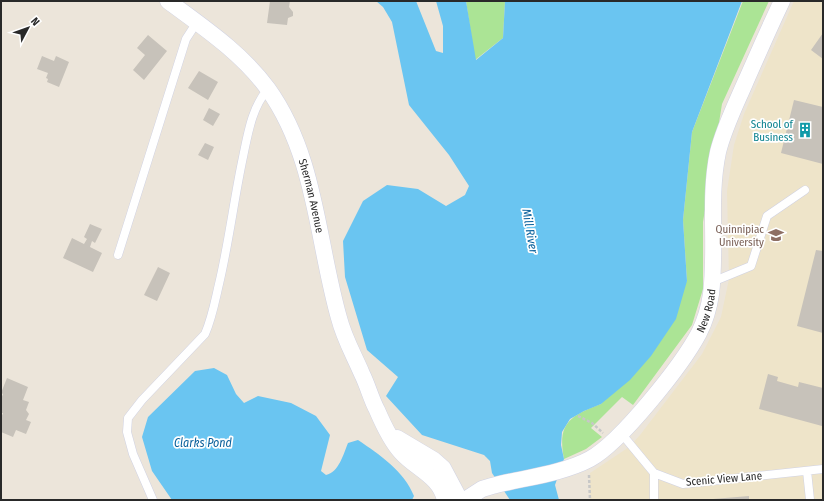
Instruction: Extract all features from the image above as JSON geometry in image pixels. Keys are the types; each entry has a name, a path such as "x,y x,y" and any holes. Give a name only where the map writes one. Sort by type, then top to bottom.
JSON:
{"street":[{"name":"Sherman Avenue","path":"168,1 245,62 268,89 283,113 299,148 309,177 324,257 339,319 349,349 362,374 376,410 387,432 401,452 440,486 445,500"},
{"name":"New Road","path":"465,500 482,489 567,468 585,461 600,452 617,437 688,351 707,314 712,282 715,173 718,152 725,128 782,1"},
{"path":"387,432 434,460 443,468 460,500"}],"lane":[{"path":"118,254 186,39 196,22"},
{"path":"153,500 133,454 127,432 128,418 142,400 205,334 209,325 222,271 236,190 248,133 257,104 268,89"},
{"path":"712,282 751,266 767,216 805,190"},
{"name":"Scenic View Lane","path":"617,437 654,473 683,484 823,469"},
{"path":"807,471 810,500"},
{"path":"654,473 654,500"}],"path":[{"path":"578,416 617,437"},
{"path":"585,461 589,474 590,500"}],"shaded area":[{"name":"Quinnipiac University","path":"794,1 823,1 823,500 590,500 590,473 629,447 640,435 702,354 721,317 729,279 727,191 734,145 744,114"}],"green space":[{"path":"466,1 505,1 503,38 475,60"},
{"path":"743,1 769,1 722,104 703,222 703,289 692,325 633,405 622,397 591,428 602,437 586,449 564,459 562,437 568,422 590,408 601,404 687,281 683,220 692,132"}],"water":[{"name":"Mill River","path":"376,1 416,1 436,51 443,53 443,26 436,1 466,1 476,60 503,38 505,1 742,1 692,132 683,220 687,281 676,319 651,356 630,380 601,404 570,419 562,432 561,445 564,459 555,485 559,500 510,500 492,473 490,461 484,455 422,435 386,396 398,377 367,350 345,277 343,241 363,201 387,185 418,189 446,206 465,195 469,186 449,155 409,105 392,22 383,7"},
{"name":"Clarks Pond","path":"214,368 227,375 236,394 244,403 258,396 291,403 316,416 330,435 321,471 326,475 337,467 348,443 358,440 398,471 410,487 414,496 412,500 172,500 152,471 142,437 148,417 195,371"}],"building":[{"path":"270,1 290,1 289,7 293,12 293,16 288,18 287,25 267,23"},
{"path":"823,33 823,59 811,50"},
{"path":"148,35 167,51 144,80 133,70 145,55 137,48"},
{"path":"42,56 54,61 56,56 69,62 59,87 47,82 48,79 46,78 48,73 37,69"},
{"path":"199,71 218,82 208,100 188,88"},
{"name":"School of Business","path":"794,100 823,107 823,164 781,153"},
{"path":"209,108 220,114 213,126 203,120"},
{"path":"205,143 214,147 208,160 198,155"},
{"path":"90,224 102,229 95,243 92,241 90,247 102,253 93,272 63,258 72,238 84,244 87,239 84,237"},
{"path":"816,250 823,251 823,333 797,326"},
{"path":"158,267 170,273 157,301 144,295"},
{"path":"768,374 778,377 777,381 798,387 799,382 823,388 822,426 759,409"},
{"path":"7,378 28,387 23,400 29,402 26,410 29,414 26,420 31,422 26,434 16,430 13,437 1,432 1,418 3,413 1,413 1,399 3,394 1,393"},
{"path":"749,496 749,500 713,500 713,499"}],"place":[{"name":"School of Business","path":"805,130"},
{"name":"Quinnipiac University","path":"776,235"}]}
